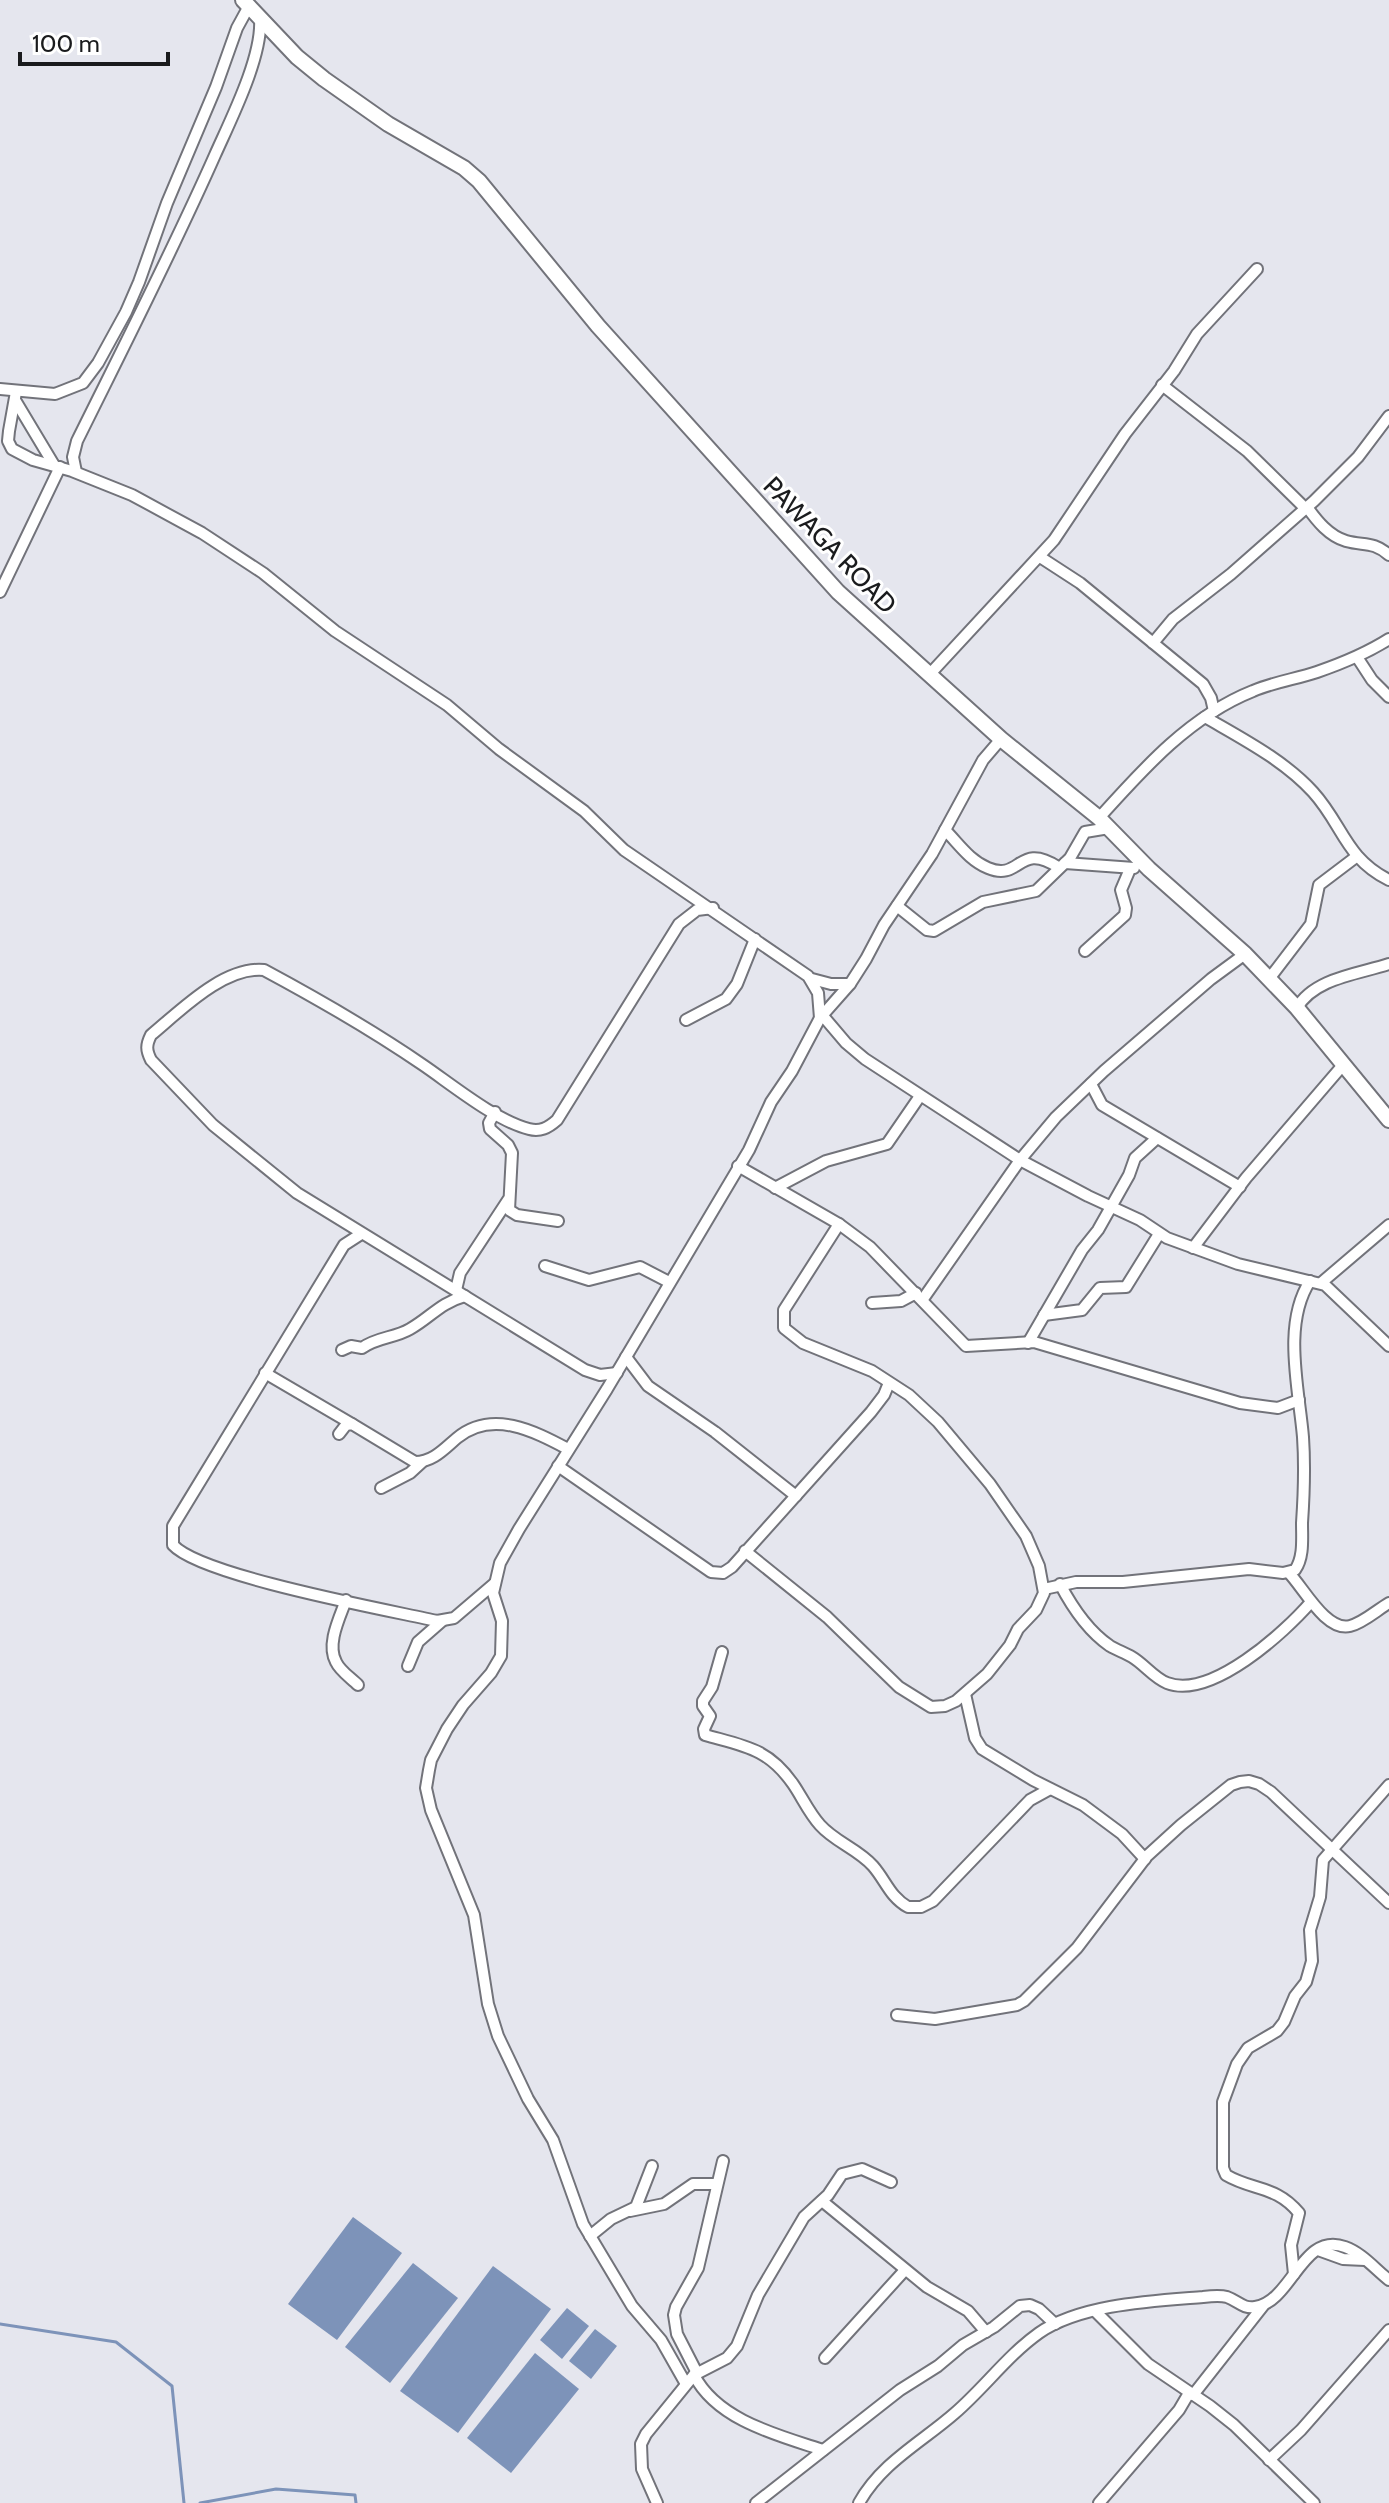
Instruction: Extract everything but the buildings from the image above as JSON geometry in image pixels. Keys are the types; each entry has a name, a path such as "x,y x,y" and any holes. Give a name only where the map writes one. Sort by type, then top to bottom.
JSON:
{"main road":[{"name":"PAWAGA ROAD","path":"246,3 324,79 388,124 464,168 479,181 598,326 838,592 1001,739 1104,823 1149,869 1245,954 1297,1008 1387,1114"}],"street":[{"path":"0,389 16,396 71,390 83,383 98,363 139,282 246,3"},
{"path":"76,472 73,457 77,441 171,253 228,127 262,35 260,18"},
{"path":"929,675 1040,557 1197,334 1257,269"},
{"path":"1162,385 1247,451 1334,535 1353,542 1376,545 1389,555"},
{"path":"16,396 57,466"},
{"path":"16,396 8,441 12,449 33,460 76,472 132,495 191,527 263,573 335,631 447,705 499,749 584,811 624,850 713,908 812,979 831,984 850,984"},
{"path":"1153,643 1173,619 1220,583 1306,508 1358,457 1389,416"},
{"path":"0,592 57,466"},
{"path":"1040,557 1080,583 1203,684 1211,698 1209,714"},
{"path":"897,906 927,930 934,931 983,902 1036,891 1062,865 1085,832 1104,823 1162,751 1209,714 1256,689 1316,673 1357,657 1389,639"},
{"path":"1357,657 1372,680 1389,697"},
{"path":"1209,714 1312,790 1356,857 1389,880"},
{"path":"686,2384 661,2340 632,2306 583,2224 553,2140 522,2088 492,2021 474,1915 431,1810 426,1788 431,1760 463,1705 491,1673 501,1656 502,1621 493,1593 500,1563 749,1150 771,1102 822,1017 850,984 945,830 983,760 1001,739"},
{"path":"945,830 964,852 990,869 1010,870 1029,858 1039,857 1062,865 1149,869"},
{"path":"1269,979 1311,924 1319,885 1325,877 1356,857"},
{"path":"1085,951 1125,915 1126,906 1121,890 1130,869"},
{"path":"617,1373 600,1375 585,1370 297,1193 213,1125 151,1060 146,1044 151,1035 191,1003 235,973 250,968 264,970 379,1036 463,1094 495,1112 532,1130 549,1127 557,1120 679,924 697,910 713,908"},
{"path":"686,1020 726,999 737,984 755,939"},
{"path":"872,1303 920,1296 1020,1160 1056,1117 1211,979 1245,954"},
{"path":"1297,1008 1306,994 1320,986 1389,964"},
{"path":"812,979 822,1017 851,1048 1020,1160 1140,1220 1159,1234 1238,1264 1316,1282 1389,1346"},
{"path":"1193,1248 1343,1065"},
{"path":"1091,1084 1102,1105 1240,1187"},
{"path":"775,1188 826,1161 887,1144 920,1096"},
{"path":"495,1112 489,1123 490,1129 508,1145 512,1153 508,1206 513,1214 558,1221"},
{"path":"1028,1343 1082,1250 1094,1236 1129,1175 1135,1158 1157,1138"},
{"path":"738,1166 839,1224 870,1247 966,1346 1044,1345 1240,1403 1282,1408 1299,1400"},
{"path":"461,1293 460,1273 509,1198"},
{"path":"745,1551 827,1617 899,1687 931,1707 945,1706 965,1694 987,1674 1010,1645 1018,1629 1042,1602 1044,1589 1033,1550 1002,1500 938,1422 909,1395 872,1371 803,1343 784,1328 784,1310 839,1224"},
{"path":"1044,1589 1076,1582 1123,1582 1249,1569 1289,1573 1298,1566 1305,1471 1296,1315 1300,1298 1389,1225"},
{"path":"361,1234 344,1245 265,1373 173,1526 173,1545 179,1552 200,1562 299,1591 442,1621 454,1618 495,1583"},
{"path":"1044,1315 1082,1310 1104,1287 1126,1287 1159,1234"},
{"path":"545,1266 589,1280 634,1267 645,1268 669,1282"},
{"path":"342,1350 351,1346 362,1348 375,1340 412,1328 461,1293"},
{"path":"626,1357 648,1386 733,1446 796,1496"},
{"path":"265,1373 410,1461 422,1462"},
{"path":"558,1466 715,1573 728,1570 879,1403 889,1383"},
{"path":"339,1434 346,1425 352,1424"},
{"path":"381,1488 410,1473 473,1428 512,1424 568,1449"},
{"path":"1289,1573 1311,1602 1332,1623 1341,1626 1351,1626 1389,1603"},
{"path":"1060,1584 1071,1605 1109,1645 1132,1657 1165,1683 1182,1685 1211,1679 1239,1665 1272,1643 1311,1602"},
{"path":"346,1600 336,1631 333,1654 336,1664 358,1685"},
{"path":"408,1666 418,1642 442,1621"},
{"path":"722,1652 712,1687 703,1703 710,1716 704,1729 705,1735 770,1757 821,1827 863,1856 890,1892 908,1907 921,1907 933,1901 1030,1800 1050,1789"},
{"path":"965,1694 975,1738 982,1749 1083,1805 1122,1834 1145,1859"},
{"path":"897,2015 935,2019 1024,2001 1077,1948 1145,1859 1231,1785 1249,1781 1271,1792 1389,1903"},
{"path":"1294,2274 1291,2245 1299,2213 1287,2199 1271,2190 1239,2182 1226,2175 1223,2168 1223,2102 1243,2054 1277,2031 1306,1982 1312,1961 1310,1930 1320,1897 1323,1860 1389,1785"},
{"path":"723,2161 698,2268 676,2307 677,2334 709,2400 731,2414 823,2450"},
{"path":"630,2211 639,2201 652,2166"},
{"path":"657,2503 642,2469 641,2444 656,2418 695,2374 727,2358 737,2346 758,2295 804,2217 822,2201 846,2171 862,2169 891,2182"},
{"path":"590,2236 611,2219 630,2211 664,2204 693,2184 716,2184"},
{"path":"822,2201 905,2270 940,2296 968,2311 986,2332"},
{"path":"1099,2503 1191,2394 1204,2384 1264,2304 1283,2288 1311,2254 1318,2250 1343,2259 1365,2260 1389,2280"},
{"path":"1374,2268 1389,2266"},
{"path":"825,2358 905,2270"},
{"path":"859,2503 890,2463 957,2411 1037,2335 1055,2324 1072,2317 1152,2302 1214,2296 1227,2297 1244,2307 1264,2304"},
{"path":"756,2503 900,2390 1020,2306 1030,2305 1039,2309 1055,2324"},
{"path":"1096,2312 1148,2364 1234,2425 1314,2503"},
{"path":"1269,2460 1301,2430 1389,2330"}],"water":[{"path":"353,2217 402,2253 337,2340 288,2304"},
{"path":"413,2263 458,2298 390,2383 345,2347"},
{"path":"493,2266 551,2309 458,2433 400,2391"},
{"path":"567,2308 589,2326 562,2359 540,2340"},
{"path":"595,2329 617,2346 591,2379 569,2361"},
{"path":"535,2353 579,2389 511,2473 467,2438"}],"waterway":[{"path":"0,2324 116,2342 172,2386 184,2503"},
{"path":"200,2503 276,2489 355,2495 356,2503"}]}
